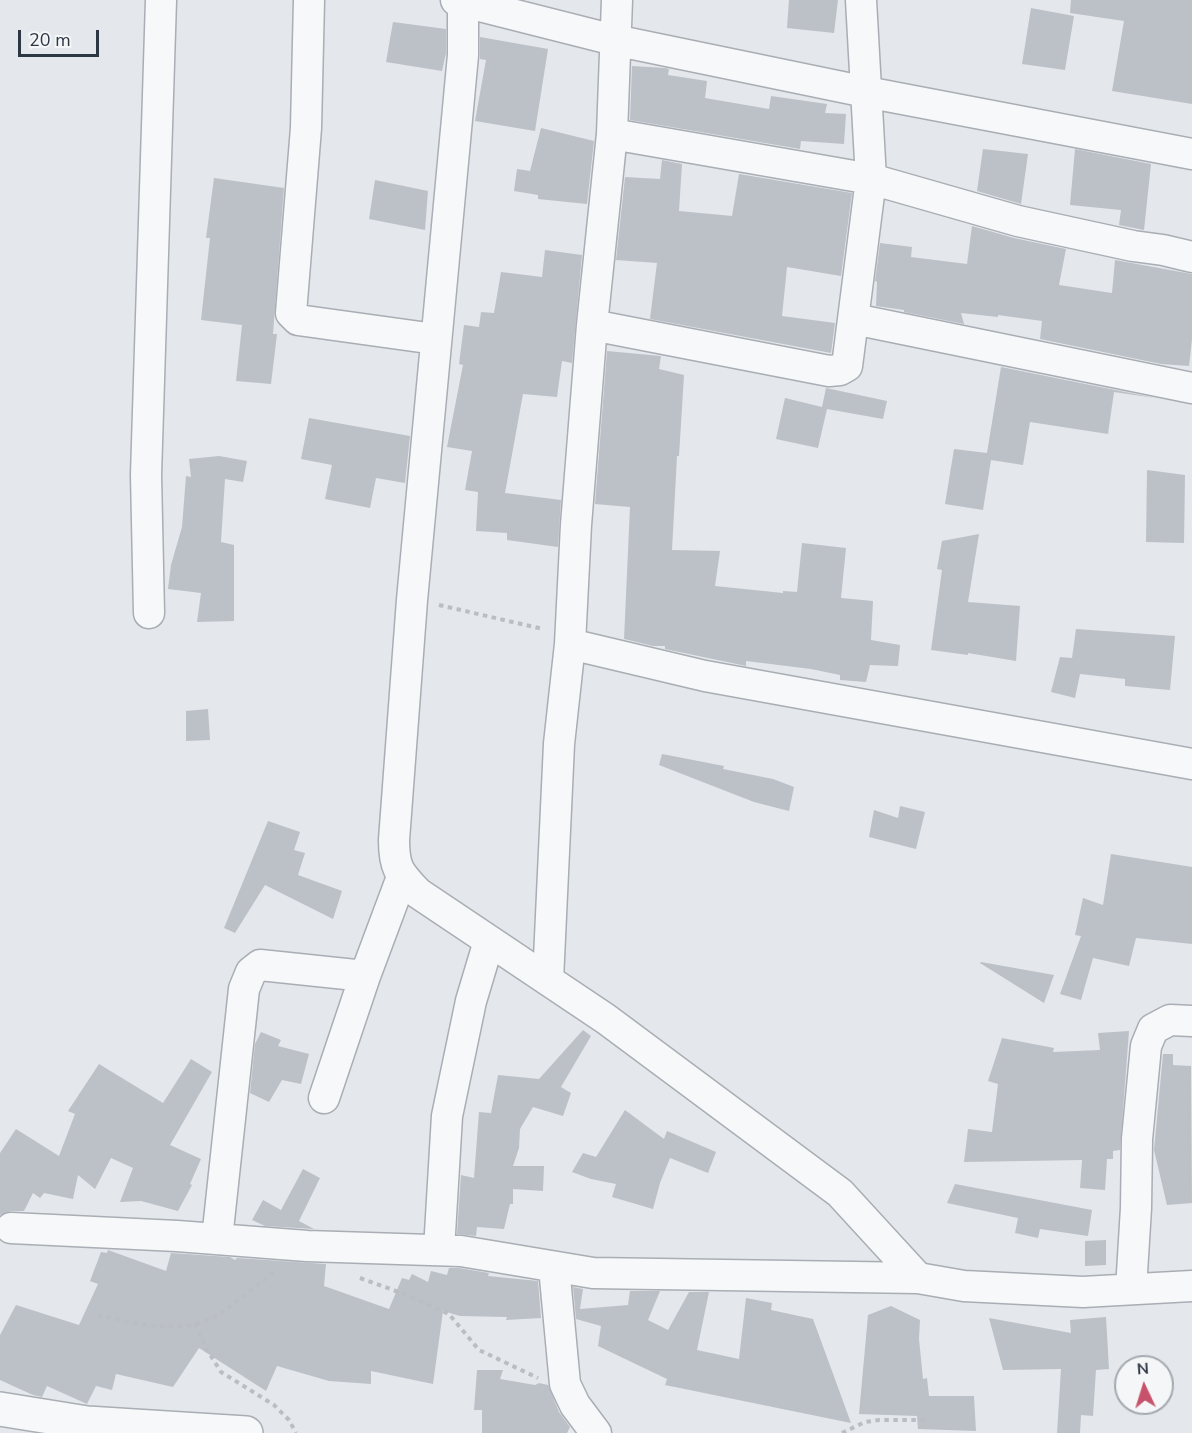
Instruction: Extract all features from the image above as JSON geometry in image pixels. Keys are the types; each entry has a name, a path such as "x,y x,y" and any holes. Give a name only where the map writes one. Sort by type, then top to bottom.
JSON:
{"street":[{"path":"149,613 146,476 161,0"},
{"path":"309,0 306,128 291,313 298,320 435,339"},
{"path":"918,1278 840,1193 606,1019 418,893 402,877 394,861 412,600 463,55 461,0 614,40 866,92 1192,154"},
{"path":"548,980 559,744 570,644 576,525 592,325 612,134 617,0"},
{"path":"592,325 829,371 840,370 847,366 871,179 861,0"},
{"path":"612,134 871,179 1018,221 1192,257"},
{"path":"854,319 1192,388"},
{"path":"570,644 705,675 1192,764"},
{"path":"324,1098 364,976 402,877"},
{"path":"439,1250 447,1116 456,1064 471,1001 489,941"},
{"path":"217,1239 244,989 251,972 260,965 364,976"},
{"path":"1131,1289 1137,1139 1146,1046 1153,1029 1170,1020 1192,1021"},
{"path":"11,1228 307,1246 461,1251 593,1273 918,1278 964,1286 1083,1292 1192,1286"},
{"path":"554,1267 565,1384 575,1405 596,1433"},
{"path":"0,1409 88,1428 246,1433"}],"path":[{"path":"412,600 553,632 563,636 570,644"},
{"path":"98,1315 166,1327 195,1323 218,1315 307,1246"},
{"path":"357,1277 450,1314 479,1350 537,1378 565,1384"},
{"path":"195,1323 206,1348 221,1372 274,1405 289,1420 296,1433"},
{"path":"842,1433 865,1422 928,1420"}],"building":[{"path":"789,0 838,0 834,33 787,28"},
{"path":"1071,0 1192,0 1192,104 1112,91 1124,21 1070,13"},
{"path":"1031,8 1074,16 1065,70 1022,64"},
{"path":"393,22 446,29 446,53 442,71 386,62"},
{"path":"480,37 548,49 535,131 475,121 486,60 480,59"},
{"path":"632,66 665,68 669,69 668,75 707,81 705,98 769,109 771,96 827,104 825,113 846,114 844,144 801,141 800,149 630,120"},
{"path":"541,128 594,141 587,204 538,199 538,195 514,191 517,169 530,171"},
{"path":"983,149 1028,154 1021,204 977,191"},
{"path":"1075,149 1151,164 1144,230 1119,225 1121,210 1070,205"},
{"path":"662,160 682,164 679,211 732,216 739,174 852,193 841,276 787,267 782,316 835,323 831,353 650,319 657,263 616,260 625,177 660,179"},
{"path":"214,178 284,188 273,334 277,334 271,384 236,381 242,325 201,320 210,238 206,238"},
{"path":"375,180 428,191 425,230 369,219"},
{"path":"972,226 1066,249 1059,285 1112,293 1115,260 1192,274 1192,339 1189,366 1161,364 1040,339 1042,321 961,313 964,324 876,306 877,282 875,281 880,243 912,247 911,257 967,264"},
{"path":"545,250 582,255 572,363 562,361 557,397 523,394 505,493 561,500 558,547 507,540 507,533 476,531 478,492 465,490 472,451 447,447 463,365 459,364 464,325 479,327 481,312 494,313 501,272 542,277"},
{"path":"607,351 661,356 659,369 684,375 672,550 720,551 715,586 783,593 783,591 797,592 802,543 846,548 841,598 873,601 871,640 900,645 898,666 870,665 866,682 840,680 840,675 811,669 746,661 746,666 665,649 665,646 653,646 624,639 630,507 595,504"},
{"path":"1001,367 1155,398 1114,392 1108,434 1030,422 1023,465 991,460 983,510 945,504 954,449 987,453"},
{"path":"826,388 887,401 883,419 827,409 818,448 776,439 785,398 822,407"},
{"path":"309,418 410,436 405,483 376,478 370,508 325,499 332,465 301,459"},
{"path":"219,456 247,461 243,482 225,479 221,542 234,545 234,621 197,622 201,593 168,589 171,565 182,527 186,476 191,477 189,459"},
{"path":"1147,470 1185,475 1184,543 1146,542"},
{"path":"979,534 968,602 1020,606 1016,661 931,650 942,570 937,569 942,541"},
{"path":"1076,629 1175,636 1170,690 1125,686 1125,679 1080,674 1075,698 1051,692 1060,657 1072,658"},
{"path":"208,709 210,740 186,741 186,711"},
{"path":"662,754 724,766 723,769 773,779 794,787 789,811 754,802 659,765"},
{"path":"900,806 925,812 916,849 869,837 874,810 898,818"},
{"path":"268,821 300,832 294,850 305,853 298,875 342,891 333,919 265,885 235,933 224,928"},
{"path":"1111,854 1192,867 1192,944 1136,938 1129,966 1093,958 1081,1000 1060,994 1081,936 1075,935 1083,898 1103,905"},
{"path":"980,963 1054,975 1044,1003"},
{"path":"583,1030 591,1036 561,1087 571,1093 563,1116 533,1107 520,1129 519,1148 513,1166 544,1166 543,1191 513,1189 513,1204 510,1204 504,1229 477,1227 476,1236 457,1234 461,1175 474,1178 479,1112 491,1113 498,1075 539,1079"},
{"path":"1129,1031 1120,1150 1113,1151 1113,1159 1107,1159 1105,1190 1080,1188 1082,1160 964,1162 968,1129 992,1132 998,1084 988,1081 1002,1038 1054,1048 1053,1052 1100,1050 1098,1033"},
{"path":"261,1032 281,1040 278,1046 309,1054 301,1084 282,1080 269,1102 250,1093 255,1044"},
{"path":"1163,1054 1173,1054 1173,1065 1191,1066 1192,1203 1167,1205 1154,1150"},
{"path":"191,1059 212,1072 170,1145 201,1159 190,1184 192,1185 178,1211 141,1201 120,1202 133,1168 111,1158 95,1189 78,1175 73,1199 44,1193 40,1198 33,1193 24,1211 11,1211 0,1215 0,1153 16,1129 59,1156 75,1114 68,1111 99,1064 163,1103"},
{"path":"625,1110 664,1139 667,1131 716,1152 708,1173 670,1158 653,1209 612,1197 616,1184 572,1172 583,1153 596,1157"},
{"path":"303,1169 320,1178 299,1221 314,1229 265,1226 252,1220 263,1200 281,1210"},
{"path":"955,1184 1092,1210 1088,1236 1040,1229 1038,1238 1015,1233 1018,1218 947,1203"},
{"path":"1106,1240 1106,1265 1085,1266 1085,1241"},
{"path":"108,1250 166,1271 171,1253 230,1257 235,1260 237,1258 326,1264 324,1286 389,1309 402,1278 409,1280 412,1274 428,1282 431,1271 447,1275 449,1268 459,1268 489,1273 488,1276 538,1281 541,1318 506,1320 507,1317 460,1316 443,1311 433,1384 371,1371 371,1384 329,1381 277,1366 266,1391 199,1348 173,1387 116,1374 112,1390 96,1386 87,1404 47,1386 42,1397 0,1380 0,1335 16,1305 79,1325 98,1284 90,1281 101,1252 107,1253"},
{"path":"573,1287 583,1289 580,1309 628,1305 630,1291 660,1291 648,1320 668,1330 689,1292 709,1292 697,1350 739,1359 746,1298 772,1303 771,1310 813,1319 851,1423 665,1385 667,1379 598,1346 601,1326 576,1319"},
{"path":"891,1306 920,1320 919,1339 923,1379 927,1378 929,1396 974,1396 976,1431 918,1429 917,1416 859,1414 868,1315"},
{"path":"1106,1317 1109,1369 1096,1370 1093,1416 1081,1415 1080,1433 1057,1433 1061,1369 1003,1370 989,1318 1071,1333 1070,1320"},
{"path":"477,1370 503,1370 500,1379 548,1385 559,1412 570,1427 567,1433 482,1433 482,1410 474,1410"}]}
